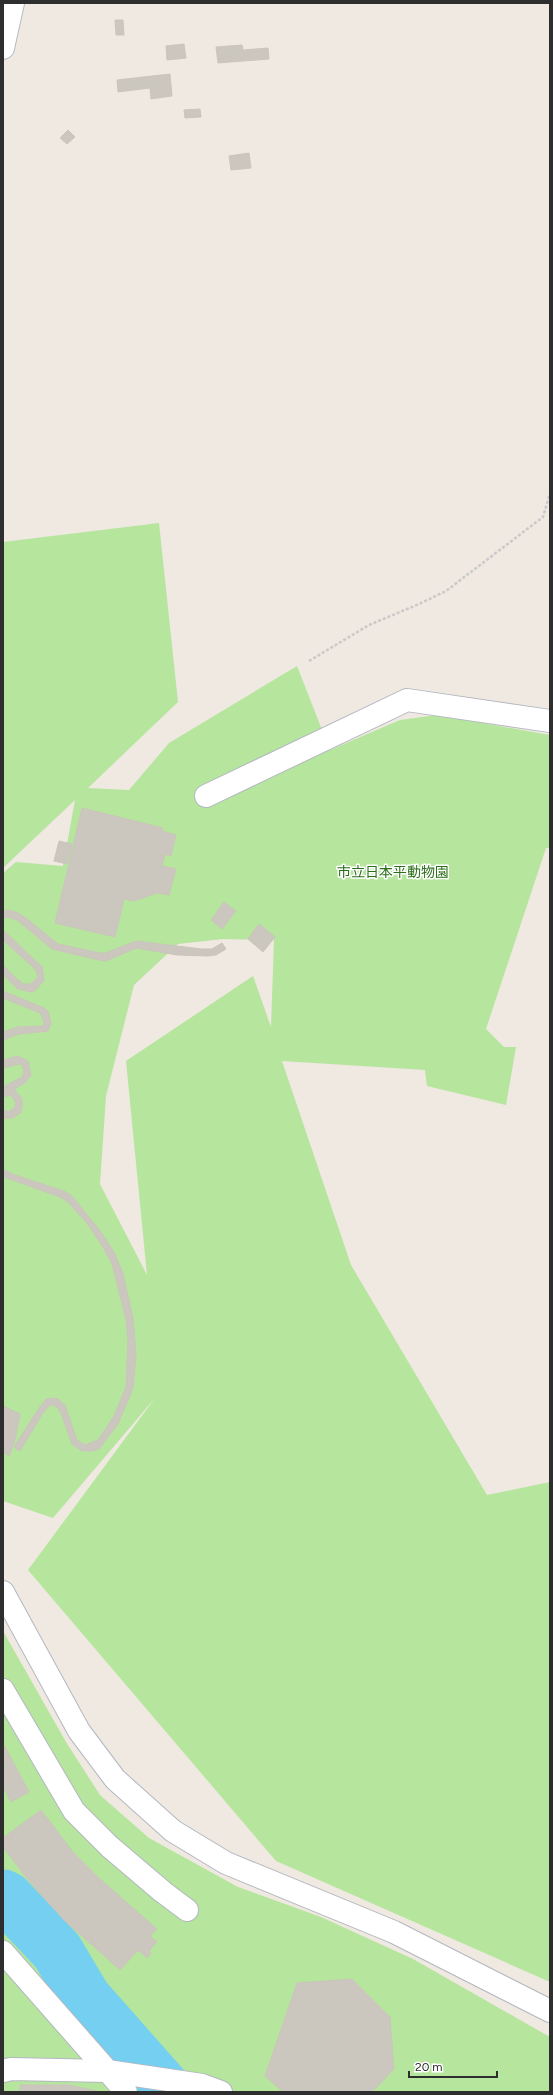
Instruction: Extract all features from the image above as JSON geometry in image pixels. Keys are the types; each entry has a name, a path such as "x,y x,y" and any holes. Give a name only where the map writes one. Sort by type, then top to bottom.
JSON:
{"street":[{"path":"3,48 13,3"},
{"path":"206,796 407,700 550,721"},
{"path":"3,1592 79,1731 115,1778 173,1831 226,1863 394,1932 550,2011"},
{"path":"3,1690 74,1811 110,1847 163,1892 188,1910"},
{"path":"3,1952 119,2079"},
{"path":"3,2071 11,2069 119,2079 173,2081 202,2085 221,2092"}],"path":[{"path":"309,661 369,625 419,604 446,590 542,517 550,493"}],"green space":[{"name":"市立日本平動物園","path":"159,523 178,702 88,788 129,790 169,743 297,666 330,750 400,720 437,715 550,735 550,848 546,848 486,1029 504,1047 516,1047 506,1105 427,1086 425,1070 282,1061 351,1265 487,1495 550,1482 550,1982 276,1861 28,1570 155,1398 53,1518 3,1501 3,873 16,862 63,866 75,800 3,868 3,542","holes":["223,939 274,940 271,1027 253,976 126,1061 147,1275 100,1184 106,1096 134,985 178,944"]},
{"path":"3,1631 66,1742 100,1795 149,1838 238,1887 321,1917 413,1959 550,2037 550,2092 3,2092"}],"building":[{"path":"115,20 123,20 124,35 116,35"},
{"path":"184,44 186,58 167,60 166,46"},
{"path":"242,45 243,50 268,48 269,59 218,63 216,47"},
{"path":"170,74 172,96 151,99 150,88 118,92 117,80"},
{"path":"200,109 201,117 185,118 184,110"},
{"path":"68,130 75,137 67,144 60,138"},
{"path":"249,153 251,168 231,170 229,156"},
{"path":"82,808 163,828 162,831 176,835 171,856 165,854 162,866 176,869 169,895 157,893 134,901 124,899 115,937 55,923"},
{"path":"59,841 72,844 67,864 54,861"},
{"path":"224,902 236,911 222,929 211,920"},
{"path":"9,910 26,918 58,944 100,953 106,953 136,941 202,949 212,949 222,943 226,949 216,955 208,956 177,955 136,948 106,961 99,960 52,949 17,920 8,917 3,918 3,911"},
{"path":"259,924 275,937 263,952 248,939"},
{"path":"3,930 42,967 44,980 36,990 31,992 18,989 3,975 3,965 24,984 31,984 38,977 36,970 3,940"},
{"path":"3,991 48,1011 51,1023 48,1031 19,1034 3,1040 3,1032 18,1027 43,1026 44,1021 40,1013 3,998"},
{"path":"18,1056 28,1061 31,1075 25,1083 14,1089 22,1099 22,1108 20,1113 13,1118 3,1118 3,1110 9,1112 15,1107 16,1103 11,1095 3,1097 3,1087 22,1077 24,1072 22,1065 19,1064 3,1068 3,1060"},
{"path":"3,1169 12,1174 64,1191 72,1196 101,1232 114,1252 123,1273 133,1319 136,1354 133,1388 118,1424 99,1449 82,1451 72,1444 62,1416 58,1408 53,1405 49,1406 43,1413 20,1451 14,1447 39,1408 46,1399 51,1398 58,1399 65,1405 77,1440 85,1445 98,1440 114,1416 126,1387 128,1340 126,1320 112,1264 103,1247 86,1222 68,1202 60,1197 4,1177"},
{"path":"3,1406 20,1414 15,1440 9,1456 3,1452"},
{"path":"3,1743 29,1792 11,1802 3,1786"},
{"path":"41,1810 72,1851 100,1879 157,1929 150,1936 157,1942 149,1951 151,1953 147,1958 138,1950 120,1970 64,1920 29,1881 3,1847 3,1838"},
{"path":"352,1979 390,2017 394,2069 372,2092 283,2092 265,2076 297,1983"},
{"path":"20,2085 69,2085 101,2092 20,2092"}],"waterway":[{"path":"3,1896 7,1898 57,1951 85,1998 168,2092"}]}
